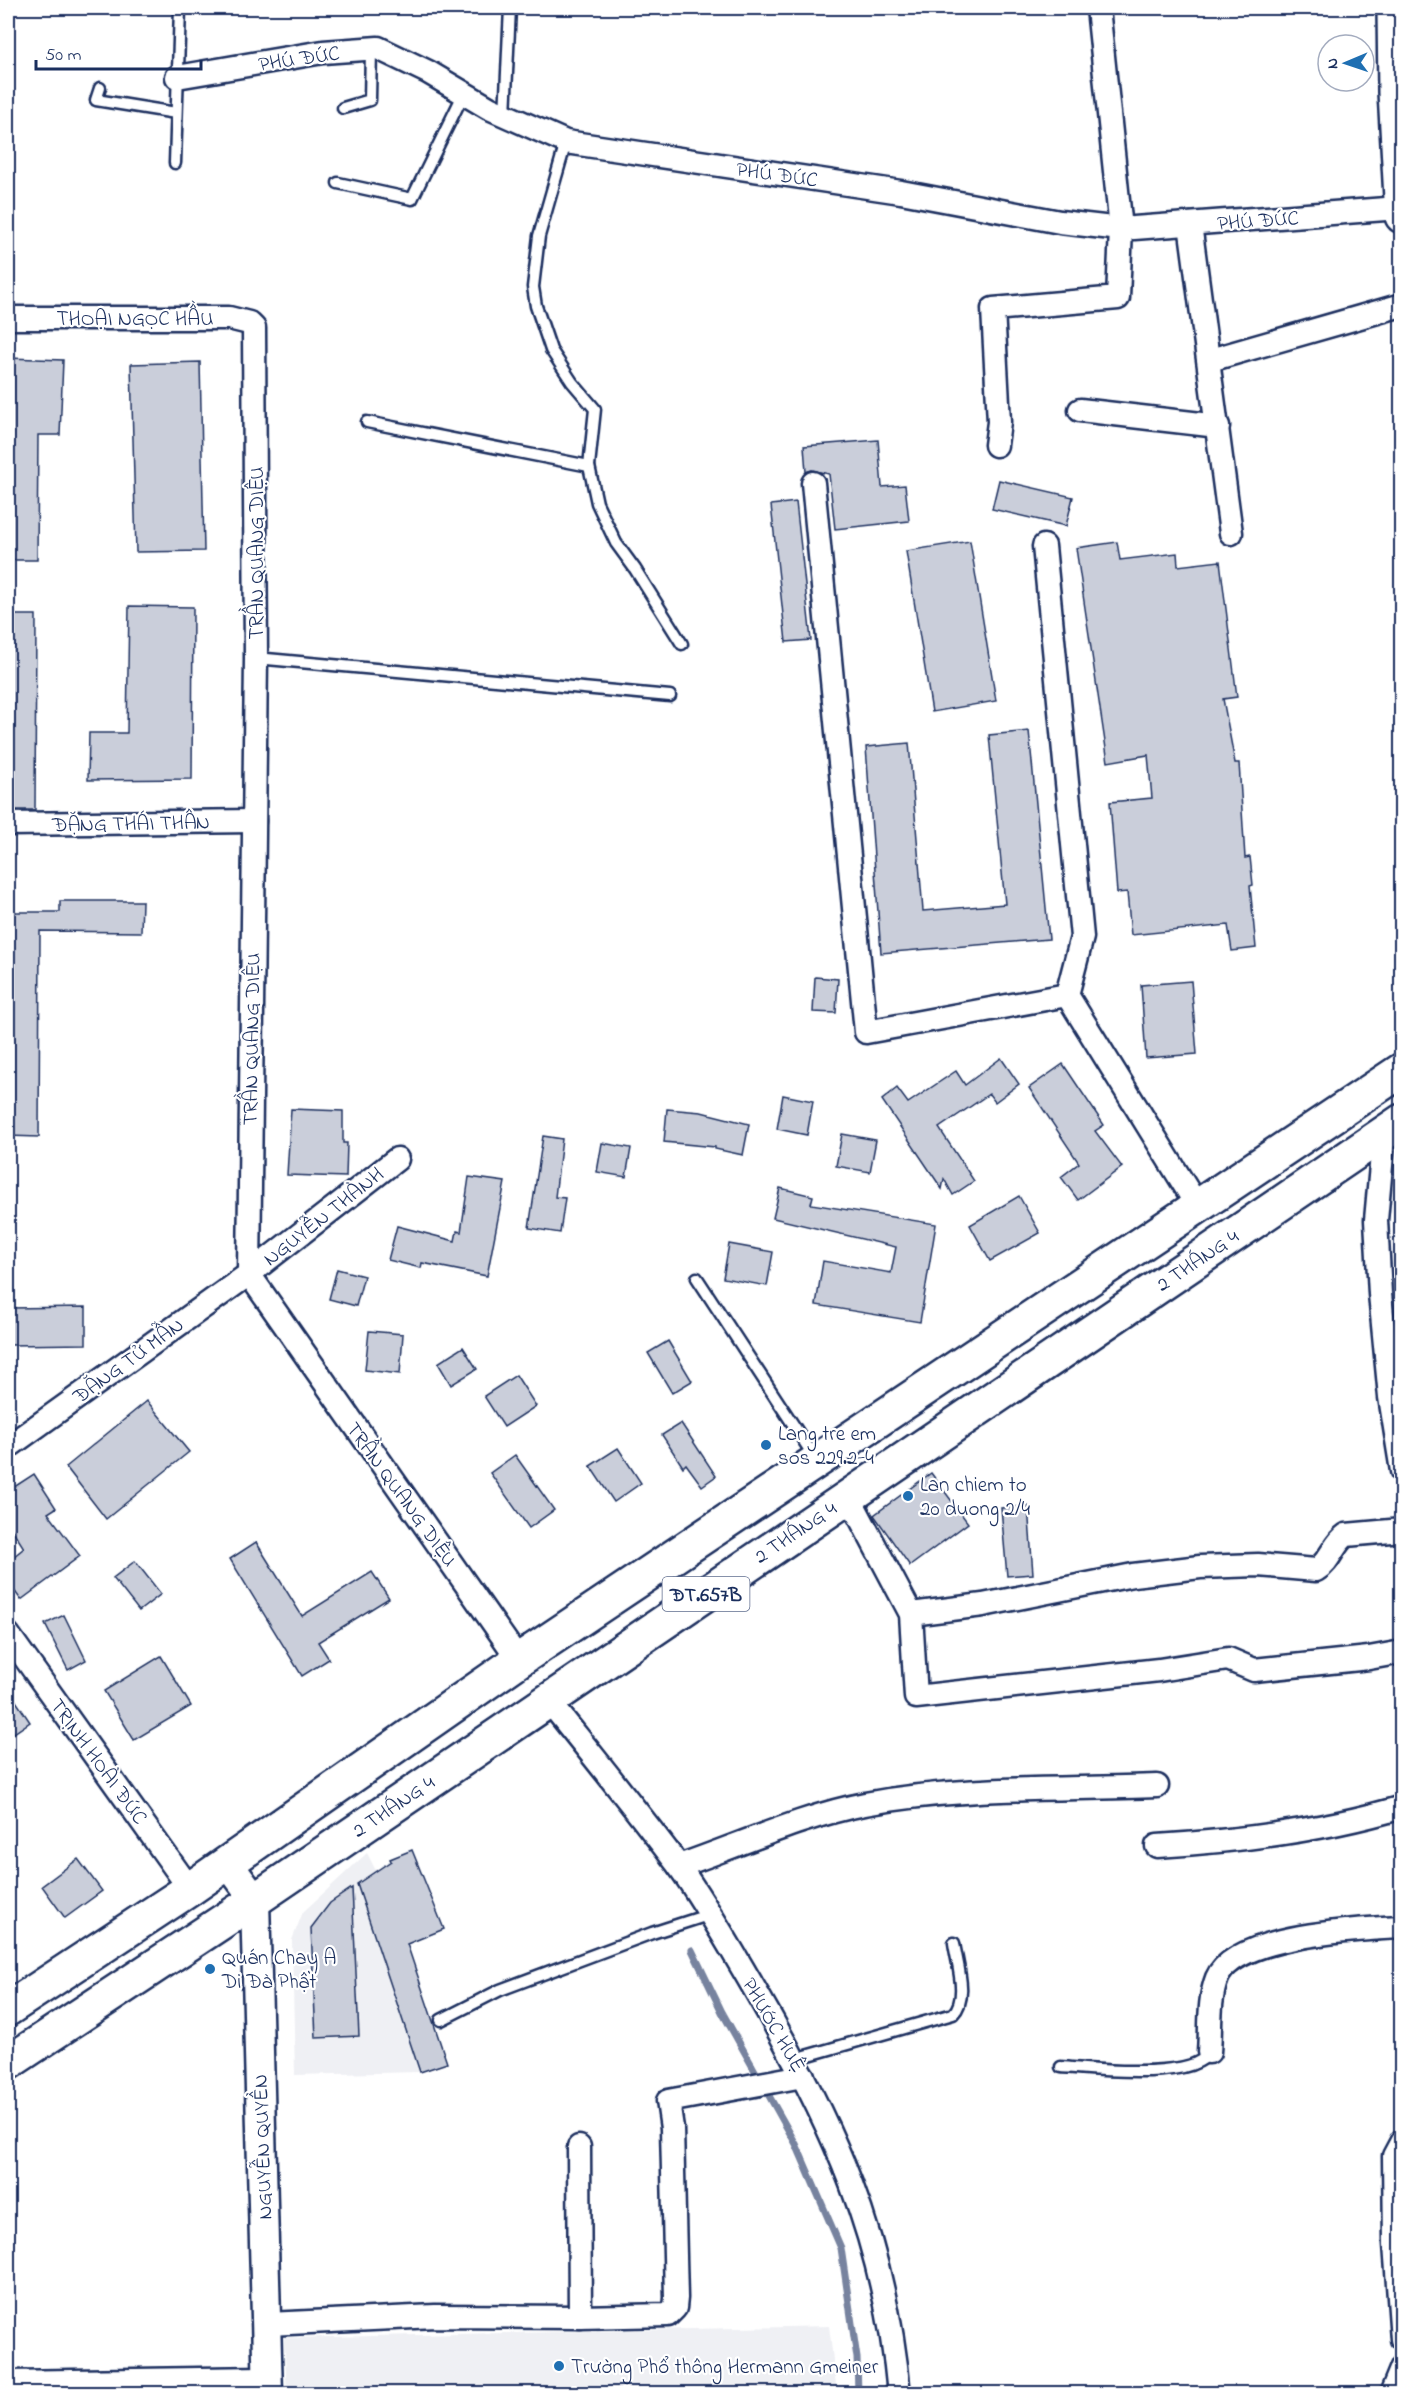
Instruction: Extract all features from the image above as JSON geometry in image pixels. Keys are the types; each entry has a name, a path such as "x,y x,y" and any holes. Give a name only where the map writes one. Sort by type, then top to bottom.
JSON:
{"main road":[{"path":"1394,8 1400,212"},
{"name":"2 THÁNG 4","path":"8,2009 190,1889 519,1660 1401,1070"},
{"name":"2 THÁNG 4","path":"8,2062 255,1900 1393,1127"}],"street":[{"path":"996,445 999,422 993,309 1118,298 1121,229 1098,8"},
{"name":"PHÚ ĐỨC","path":"177,77 323,52 378,48 428,72 505,116 566,142 901,192 1060,222 1121,229 1400,212"},
{"path":"1190,224 1210,360 1231,533"},
{"path":"1210,360 1401,304"},
{"name":"THOẠI NGỌC HẦU","path":"8,318 229,318 249,323 255,333"},
{"name":"TRẦN QUANG DIỆU","path":"255,333 254,821 249,1274 519,1660"},
{"path":"1080,410 1218,426"},
{"path":"813,483 866,1032 1067,996"},
{"path":"1044,546 1082,937 1067,996 1198,1207"},
{"name":"ĐẶNG THÁI THÂN","path":"8,824 254,821"},
{"path":"1393,1127 1376,1220 1380,1294 1390,1397 1401,1471"},
{"name":"NGUYỄN THÀNH","path":"249,1274 397,1159"},
{"name":"ĐẶNG TỬ MẪN","path":"8,1447 249,1274"},
{"path":"848,1496 911,1614 916,1697 1159,1670 1228,1659 1254,1670 1369,1658 1401,1652"},
{"path":"911,1614 983,1605 1133,1575 1200,1567 1258,1565 1317,1569 1325,1564 1339,1540 1346,1535 1401,1530"},
{"name":"TRỊNH HOÀI ĐỨC","path":"8,1634 190,1889"},
{"name":"PHƯỚC HUỆ","path":"549,1701 679,1866 711,1914 799,2068 858,2198 879,2264 892,2324 899,2394"},
{"path":"679,1866 864,1804 926,1796 1033,1789 1157,1786"},
{"path":"1157,1846 1224,1842 1358,1820 1401,1807"},
{"path":"228,1863 255,1900"},
{"name":"NGUYỄN QUYỀN","path":"255,1900 268,2386"},
{"path":"1209,2052 1211,2003 1217,1978 1229,1961 1250,1950 1315,1935 1401,1927"},
{"path":"268,2324 435,2316 668,2315 675,2308 672,2128 668,2101 799,2068"},
{"path":"1401,2141 1394,2156 1395,2244 1401,2339"},
{"path":"579,2147 580,2317"},
{"path":"1391,2394 1401,2367"},
{"path":"8,2382 61,2388 268,2386"}],"lane":[{"path":"174,163 180,8"},
{"path":"505,116 510,8"},
{"path":"343,108 370,100 371,49"},
{"path":"100,88 96,100 176,113"},
{"path":"338,183 412,199 464,93"},
{"path":"566,142 538,236 533,287 536,306 551,350 572,382 595,409 589,466 597,503 616,543 636,569 682,644"},
{"path":"367,422 589,466"},
{"path":"255,658 670,696"},
{"path":"696,1278 817,1461"},
{"path":"441,2020 500,1990 652,1933 711,1914"},
{"path":"799,2068 953,2014 959,2008 961,1996 954,1943"},
{"path":"1061,2067 1121,2072 1192,2065 1206,2058 1209,2052"}],"shaded area":[{"path":"367,1853 395,1909 447,2063 420,2072 295,2075 292,1940 303,1912"},
{"name":"Trường Phổ thông Hermann Gmeiner","path":"829,2326 837,2393 287,2393 284,2338"}],"building":[{"path":"8,358 63,360 60,435 38,435 37,560 8,560"},
{"path":"200,362 204,551 136,552 131,364"},
{"path":"878,440 882,487 905,485 909,521 835,529 829,474 812,470 806,472 804,446"},
{"path":"999,480 1073,497 1066,526 992,509"},
{"path":"796,502 811,640 786,642 771,505"},
{"path":"970,541 996,701 932,712 906,551"},
{"path":"1117,542 1120,560 1177,553 1178,566 1220,561 1237,697 1223,699 1235,763 1239,763 1245,858 1250,857 1253,885 1250,886 1256,948 1232,951 1228,925 1131,935 1127,892 1117,893 1110,802 1152,798 1148,755 1108,762 1076,548"},
{"path":"129,606 193,607 192,779 88,780 89,733 127,733"},
{"path":"8,615 36,615 35,810 8,810"},
{"path":"1029,731 1049,939 881,953 866,747 909,743 923,911 1005,904 989,735"},
{"path":"60,901 142,901 141,932 40,931 39,1137 8,1136 8,912 60,912"},
{"path":"815,977 838,979 836,1013 813,1012"},
{"path":"1191,981 1197,1054 1146,1058 1141,985"},
{"path":"1001,1058 1019,1084 995,1102 989,1094 939,1128 974,1181 953,1195 944,1179 942,1189 882,1100 897,1088 908,1103 956,1071 965,1085"},
{"path":"1063,1064 1104,1125 1095,1131 1122,1167 1078,1200 1061,1177 1079,1163 1029,1088"},
{"path":"783,1095 813,1101 807,1135 777,1129"},
{"path":"291,1109 343,1111 343,1143 347,1143 346,1177 287,1175"},
{"path":"667,1109 701,1112 749,1124 743,1155 715,1149 715,1147 664,1142"},
{"path":"842,1134 876,1140 870,1172 836,1166"},
{"path":"543,1136 562,1139 555,1197 565,1198 560,1233 529,1228"},
{"path":"602,1143 631,1148 626,1177 597,1172"},
{"path":"469,1177 505,1182 487,1276 422,1263 421,1268 388,1260 397,1226 455,1241 457,1231 461,1232"},
{"path":"780,1188 813,1196 811,1204 936,1224 920,1322 816,1305 823,1261 891,1273 896,1247 773,1218"},
{"path":"1019,1196 1040,1233 990,1261 970,1225"},
{"path":"729,1244 773,1252 767,1286 723,1278"},
{"path":"337,1269 364,1276 356,1306 329,1299"},
{"path":"86,1307 86,1344 8,1345 8,1308"},
{"path":"369,1331 403,1334 400,1374 365,1370"},
{"path":"668,1341 692,1381 672,1393 648,1353"},
{"path":"463,1347 477,1369 451,1385 438,1363"},
{"path":"516,1375 536,1406 504,1427 484,1396"},
{"path":"147,1401 189,1452 106,1519 66,1467"},
{"path":"681,1423 716,1476 702,1486 686,1464 683,1467 662,1435"},
{"path":"618,1448 641,1483 614,1502 590,1466"},
{"path":"515,1455 554,1510 529,1528 490,1473"},
{"path":"931,1473 968,1523 910,1566 874,1515"},
{"path":"34,1474 56,1508 48,1513 80,1556 21,1600 8,1582 8,1561 24,1548 8,1523 8,1491"},
{"path":"1028,1506 1033,1574 1007,1576 1001,1508"},
{"path":"256,1542 302,1616 372,1572 389,1598 318,1642 329,1659 302,1676 230,1559"},
{"path":"135,1561 161,1594 139,1611 113,1578"},
{"path":"64,1615 86,1660 68,1670 45,1624"},
{"path":"161,1656 191,1706 134,1740 104,1691"},
{"path":"8,1689 30,1722 8,1737"},
{"path":"412,1850 444,1929 407,1944 447,2063 420,2072 357,1884 391,1861 390,1859"},
{"path":"78,1859 102,1891 65,1918 42,1886"},
{"path":"352,1888 359,2036 316,2038 311,1928 330,1903"}],"waterway":[{"path":"692,1950 722,2012 796,2144 841,2248 857,2358 858,2394"}],"place":[{"name":"Lang tre em sos 229.2-4","path":"766,1445"},
{"name":"Lan chiem to 20 duong 2/4","path":"908,1496"},
{"name":"Quán Chay A Di Đà Phật","path":"210,1969"},
{"name":"Trường Phổ thông Hermann Gmeiner","path":"559,2366"}]}
